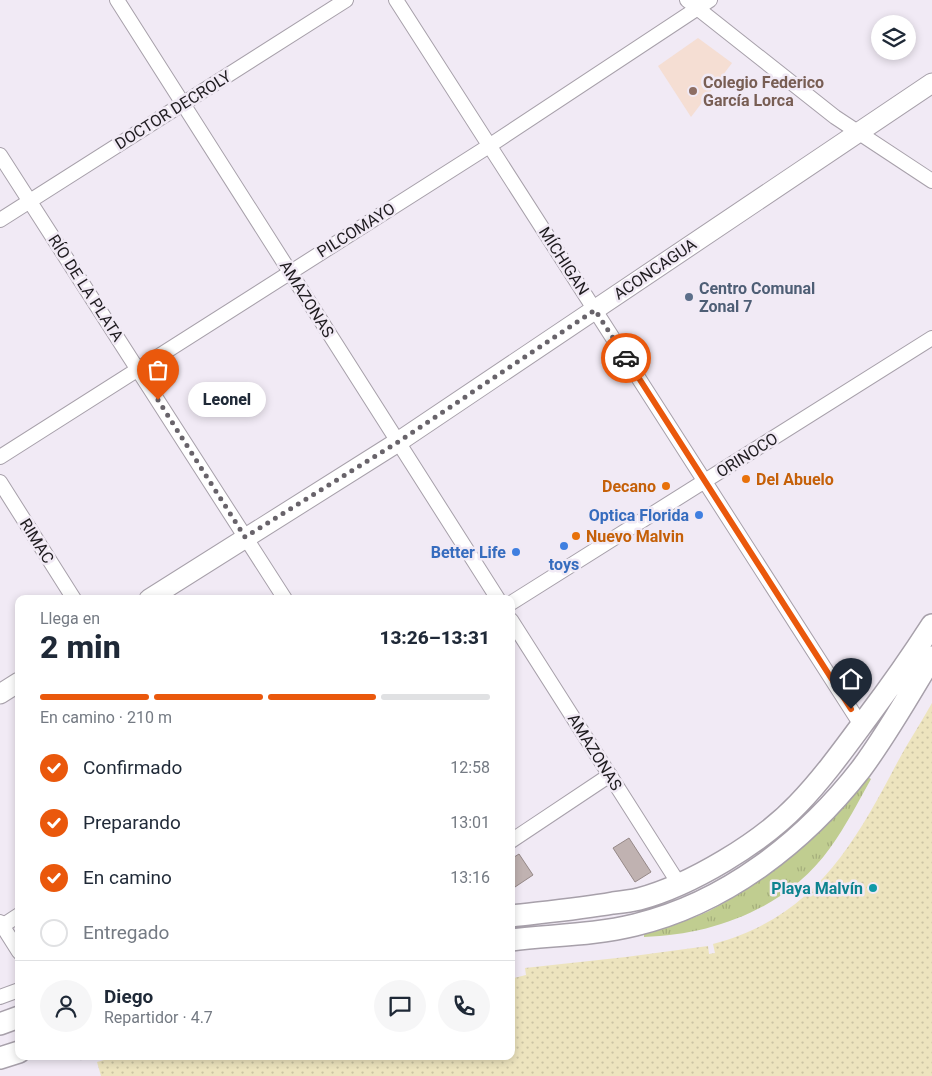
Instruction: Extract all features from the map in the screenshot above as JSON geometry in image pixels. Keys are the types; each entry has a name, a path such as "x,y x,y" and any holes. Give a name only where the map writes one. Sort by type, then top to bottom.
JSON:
{"main road":[{"path":"515,916 584,908 639,898 679,884 703,873 750,843 790,811 816,784 861,726 932,625"},
{"path":"515,940 613,930 636,925 698,904 740,880 788,846 835,799 876,747 932,657"},
{"path":"0,1024 15,1018"},
{"path":"0,1058 15,1053"}],"street":[{"name":"AMAZONAS","path":"117,0 495,595"},
{"name":"DOCTOR DECROLY","path":"0,220 346,0"},
{"name":"MÍCHIGAN","path":"396,0 861,726"},
{"name":"PILCOMAYO","path":"0,457 489,146 692,4 710,0"},
{"path":"692,4 835,118 932,181"},
{"name":"ACONCAGUA","path":"155,595 398,442 932,83"},
{"name":"RÍO DE LA PLATA","path":"0,155 282,595"},
{"name":"ORINOCO","path":"515,600 932,338"},
{"name":"RIMAC","path":"0,482 71,595"},
{"name":"AMAZONAS","path":"515,626 679,884"},
{"path":"0,694 15,685"},
{"path":"515,838 610,775"},
{"path":"15,917 1,924 15,946"},
{"path":"0,996 15,991"}],"shaded area":[{"name":"Colegio Federico García Lorca","path":"698,38 732,63 691,117 658,66"}],"green space":[{"path":"868,777 871,779 836,840 813,869 793,887 771,902 723,924 697,931 644,937 644,934 709,911 764,877 814,837"}],"sand":[{"name":"Playa Malvín","path":"932,703 932,1076 101,1076 97,1062 104,1060 515,1060 515,978 526,975 525,968 708,946 709,954 715,953 713,944 748,932 777,917 803,897 826,875 864,823"}],"building":[{"path":"629,838 651,872 635,882 613,848"},
{"path":"519,854 533,875 515,887 515,856"}],"way so far":[{"path":"158,400 245,537 398,442 595,310 626,358"}],"place":[{"name":"Colegio Federico García Lorca","path":"693,91"},
{"name":"Centro Comunal Zonal 7","path":"689,297"},
{"name":"Leonel","path":"158,400"},
{"name":"Del Abuelo","path":"746,479"},
{"name":"Decano","path":"666,486"},
{"name":"Optica Florida","path":"699,515"},
{"name":"Nuevo Malvin","path":"576,536"},
{"name":"toys","path":"564,546"},
{"name":"Better Life","path":"516,552"},
{"name":"Playa Malvín","path":"873,888"}],"route":[{"path":"626,358 851,709"}]}
